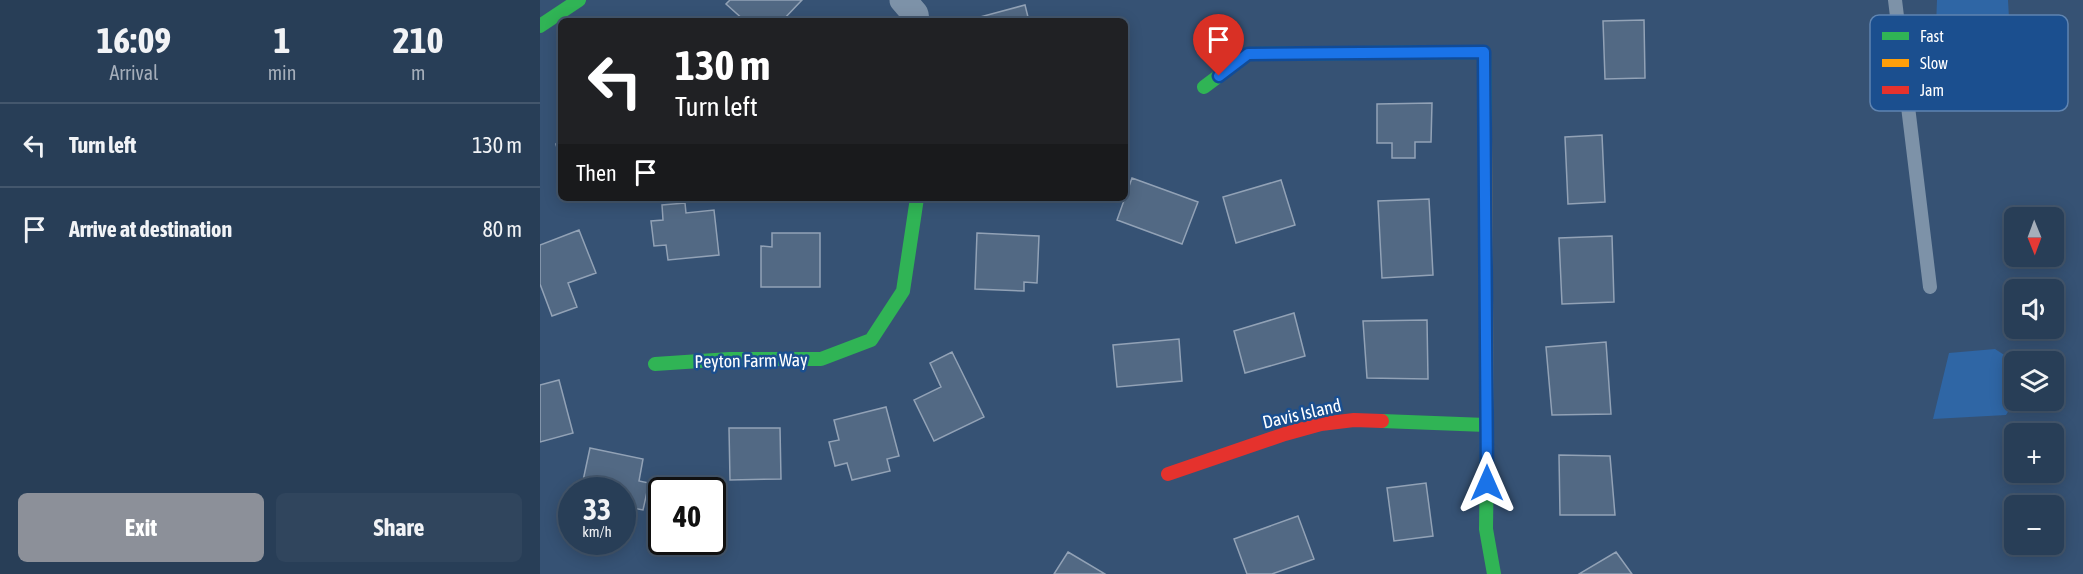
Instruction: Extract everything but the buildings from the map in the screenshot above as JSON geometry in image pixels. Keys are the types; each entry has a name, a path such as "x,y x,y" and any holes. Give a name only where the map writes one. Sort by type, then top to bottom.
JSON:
{"street":[{"path":"540,26 579,0"},
{"path":"903,0 915,14 916,18"},
{"path":"1204,87 1248,54 1484,52 1485,521 1488,554 1494,574"},
{"name":"Peyton Farm Way","path":"655,364 821,359 871,340 903,291 917,201"},
{"name":"Davis Island","path":"1168,474 1321,424 1354,420 1486,424"}],"lane":[{"path":"1895,0 1897,15"},
{"path":"1909,111 1930,287"}],"shaded area":[{"path":"1937,0 2008,0 2009,15 1936,15"},
{"path":"1995,349 2004,355 2004,411 2008,411 2006,415 1933,419 1949,353"}],"traffic: fast":[{"path":"540,26 579,0"},
{"path":"1204,87 1248,54 1484,52 1485,140"},
{"path":"655,364 730,359 821,359 871,340 903,291 917,201"},
{"path":"1382,421 1486,425"},
{"path":"1487,453 1486,529 1494,574"}],"traffic: slow":[{"path":"1485,140 1487,453"}],"traffic: jam":[{"path":"1168,474 1321,424 1354,420 1382,421"}],"route":[{"path":"1219,76 1248,54 1484,52 1487,483"}]}
